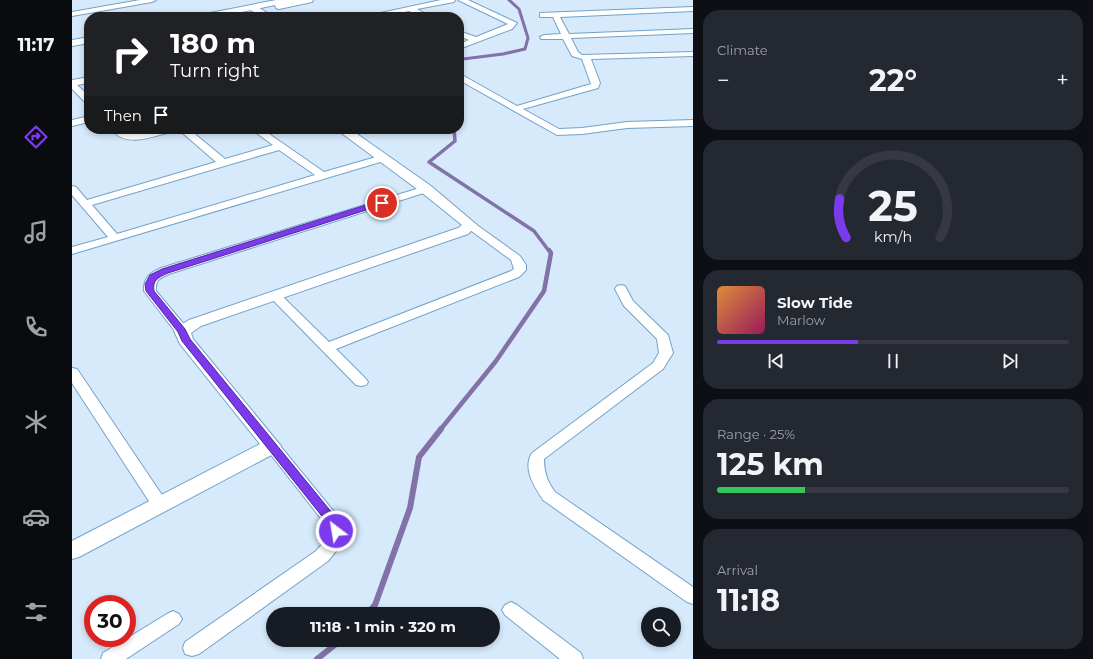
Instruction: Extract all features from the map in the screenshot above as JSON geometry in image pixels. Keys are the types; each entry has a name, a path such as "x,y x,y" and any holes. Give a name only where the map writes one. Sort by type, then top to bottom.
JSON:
{"street":[{"path":"101,0 110,8"},
{"path":"85,12 152,0"},
{"path":"229,12 288,0"},
{"path":"242,12 257,6 309,0"},
{"path":"395,12 451,0"},
{"path":"462,0 513,23 509,27 464,45"},
{"path":"410,9 416,12"},
{"path":"543,15 693,10"},
{"path":"72,14 84,12"},
{"path":"555,14 565,36 577,56 586,58 693,54"},
{"path":"544,37 693,31"},
{"path":"464,34 476,40"},
{"path":"73,43 84,41"},
{"path":"73,43 84,45"},
{"path":"515,109 589,88 596,83 586,58"},
{"path":"464,80 557,132 627,125 693,123"},
{"path":"72,84 84,81"},
{"path":"72,84 84,96"},
{"path":"72,123 84,121"},
{"path":"121,134 131,138 149,134"},
{"path":"190,134 223,164"},
{"path":"263,134 323,176"},
{"path":"326,348 515,274 520,270 520,265 516,258 470,225 426,189 349,134"},
{"path":"85,204 281,146"},
{"path":"72,251 383,158"},
{"path":"192,648 322,556 332,545 336,531 329,517 186,340 182,331 150,291 149,284 153,277 165,271 426,189"},
{"path":"74,194 85,204 115,238"},
{"path":"182,331 194,322 275,296 463,231 470,225"},
{"path":"621,289 628,303 664,338 666,353 658,366 537,457 536,471 541,484 549,496 693,597"},
{"path":"275,296 361,382"},
{"path":"72,372 160,505"},
{"path":"72,551 272,446"},
{"path":"511,610 574,659"},
{"path":"110,659 173,619"}],"waterway":[{"path":"464,59 503,54 525,49 528,38 519,9 509,0"},
{"path":"454,134 455,141 429,162 534,231 549,251"},
{"path":"440,430 496,361 544,291 551,253 549,250"},
{"path":"373,607 410,508 419,457 441,429"},
{"path":"317,659 332,647"}],"route":[{"path":"336,531 329,517 186,340 182,331 150,291 149,284 153,277 165,271 382,203"}]}
